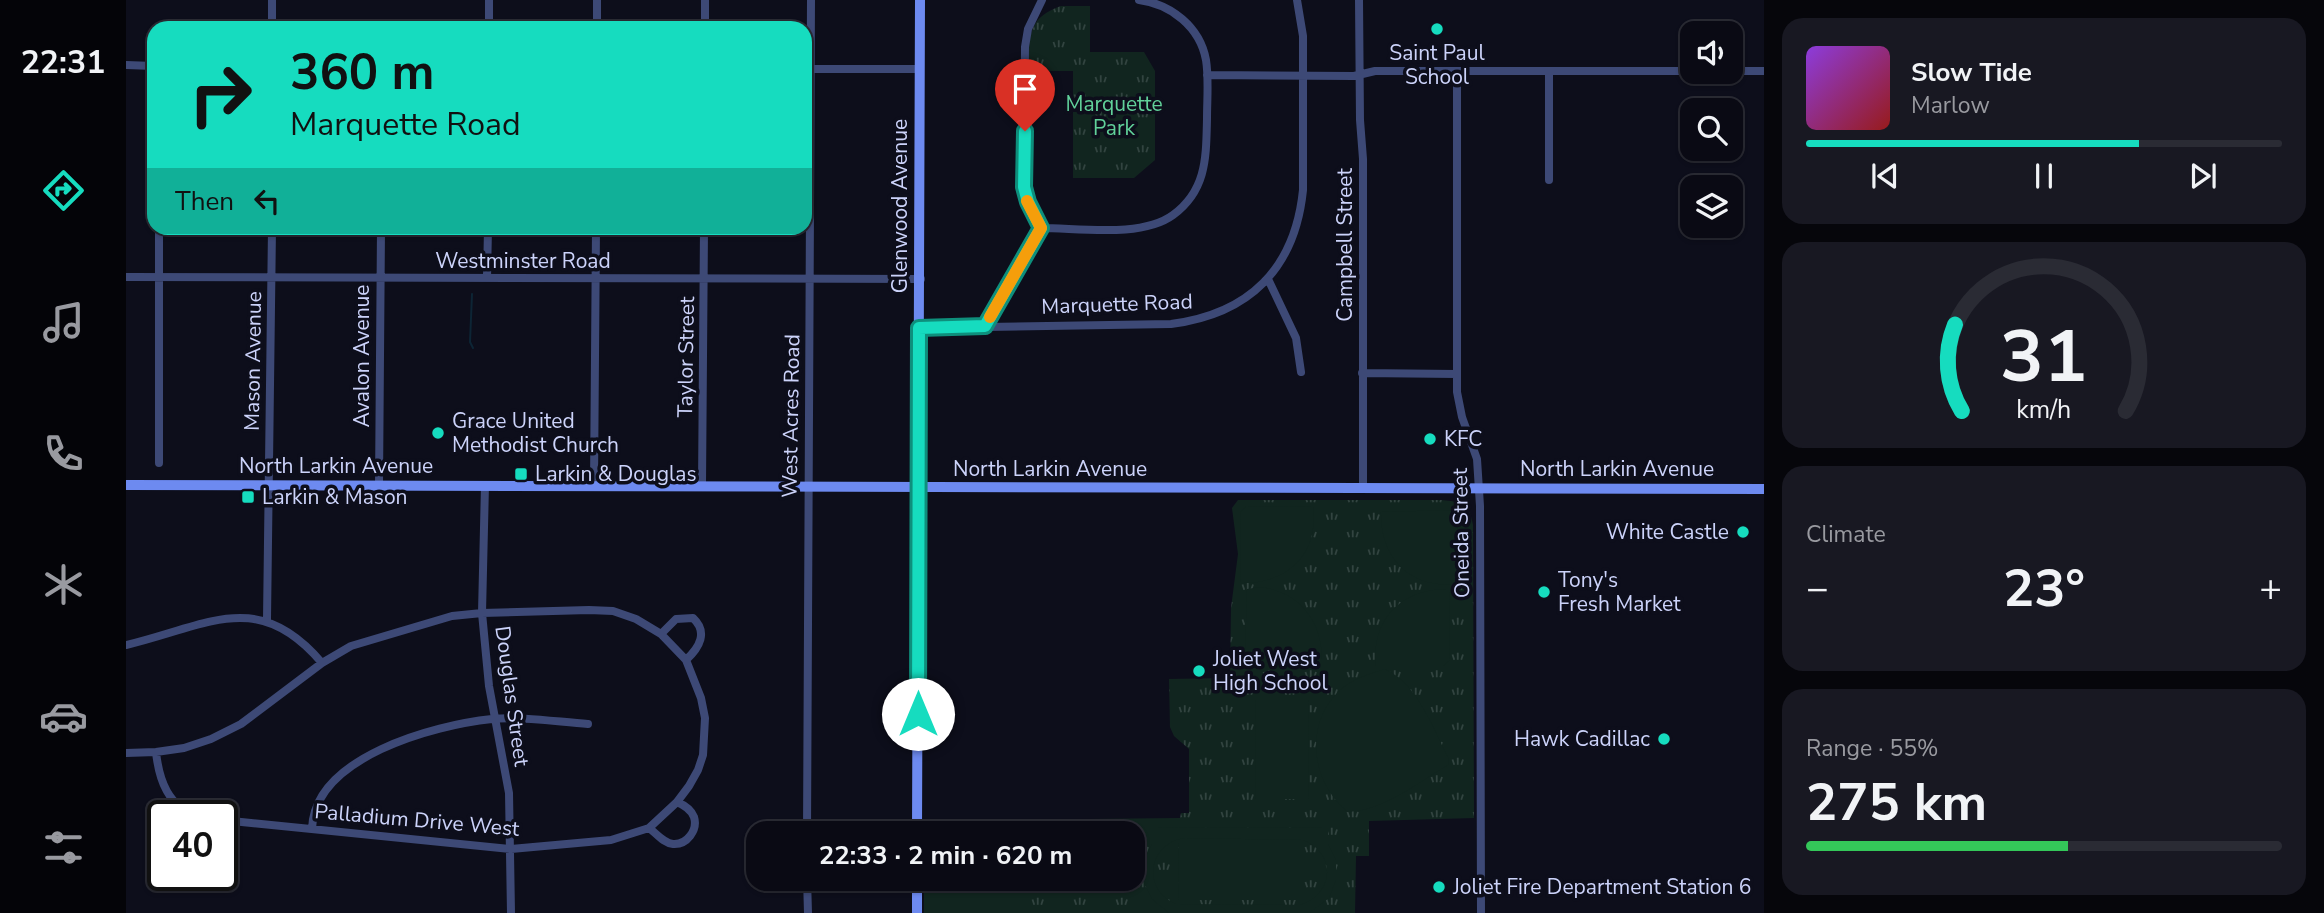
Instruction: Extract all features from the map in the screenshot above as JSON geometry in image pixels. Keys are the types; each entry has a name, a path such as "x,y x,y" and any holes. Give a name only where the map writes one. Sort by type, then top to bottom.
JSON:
{"main road":[{"name":"Glenwood Avenue","path":"917,821 920,0"},
{"name":"North Larkin Avenue","path":"126,485 1764,489"},
{"path":"917,891 917,913"}],"street":[{"path":"272,0 272,21"},
{"path":"489,0 489,21"},
{"path":"597,0 597,21"},
{"path":"705,0 705,21"},
{"name":"West Acres Road","path":"810,21 811,0"},
{"path":"1041,228 1024,187 1025,47 1028,29 1042,0"},
{"path":"1041,228 1132,229 1154,224 1172,216 1185,204 1204,173 1206,57 1191,27 1164,6 1139,0"},
{"name":"Marquette Road","path":"919,328 1171,324 1195,321 1239,304 1268,279 1285,256 1301,214 1303,36 1297,0"},
{"name":"Campbell Street","path":"1359,0 1363,159 1363,489"},
{"path":"126,65 147,66"},
{"path":"812,69 920,69"},
{"path":"1207,75 1360,75 1375,71 1680,71"},
{"name":"Oneida Street","path":"1457,71 1457,374 1459,406 1475,451 1479,489 1481,913"},
{"path":"1549,71 1549,180"},
{"path":"1743,71 1764,71"},
{"path":"985,326 1041,228"},
{"path":"159,235 159,463"},
{"name":"Mason Avenue","path":"267,620 272,235"},
{"name":"Avalon Avenue","path":"379,485 381,235"},
{"path":"487,278 488,235"},
{"path":"594,485 596,235"},
{"name":"Taylor Street","path":"702,486 704,235"},
{"name":"West Acres Road","path":"807,821 810,235"},
{"name":"Westminster Road","path":"126,277 921,279"},
{"path":"1268,279 1296,338 1301,372"},
{"path":"1362,373 1457,374"},
{"name":"Douglas Street","path":"485,485 482,613 495,719 509,793 511,913"},
{"path":"126,753 156,752 211,739 241,724 322,663 351,646 452,616 565,610 613,611 636,619 661,634 686,660 694,653 702,632 693,618 676,619 661,634"},
{"path":"126,645 235,617 267,620 286,628 305,643 322,663"},
{"name":"Palladium Drive West","path":"238,822 511,849 611,840 649,828 677,802 698,770 705,738 701,698 686,660"},
{"path":"312,829 317,804 335,780 375,752 430,731 495,719 588,724"},
{"path":"156,752 162,784 173,800"},
{"path":"649,828 663,840 673,844 685,842 695,825 694,815 688,807 677,802"},
{"path":"807,891 808,913"}],"green space":[{"name":"Marquette Park","path":"1061,6 1090,6 1090,52 1144,52 1155,71 1155,160 1134,178 1073,178 1073,71 1029,71 1030,40 1035,23"},
{"path":"1238,500 1441,500 1459,503 1467,508 1473,525 1474,818 1369,821 1369,856 1356,856 1355,913 924,913 924,891 1145,891 1145,821 1089,819 1180,818 1181,813 1189,813 1189,749 1174,736 1170,727 1169,679 1230,678 1231,608 1238,554 1232,508"},
{"path":"1246,506 1313,507 1311,539 1297,563 1286,572 1258,582 1241,583 1240,513"},
{"path":"1451,510 1458,517 1457,584 1440,584 1412,576 1392,556 1382,529 1381,512"},
{"path":"1261,587 1288,595 1307,612 1319,635 1322,662 1252,663 1245,656 1247,589"},
{"path":"1449,589 1450,660 1443,666 1376,666 1379,634 1393,610 1417,594"},
{"path":"1385,669 1397,676 1416,696 1449,759 1448,765 1388,801 1348,812 1326,786 1320,771 1316,738 1320,722 1327,707 1342,688"},
{"path":"1255,700 1308,700 1309,799 1256,799"},
{"path":"1152,827 1328,828 1328,844 1336,860 1336,880 1329,898 1309,913 1169,913 1152,899 1145,885 1145,858 1152,844","holes":["1185,838 1303,840 1322,854 1326,864 1325,883 1311,900 1300,905 1176,904 1157,888 1154,878 1157,857 1163,848"]},
{"path":"1179,843 1301,843 1301,900 1178,900"},
{"path":"935,891 1014,891 1014,913 935,913"}],"waterway":[{"path":"472,294 470,342 473,348"}],"slow traffic":[{"path":"990,317 1041,228 1027,201"}],"place":[{"name":"Saint Paul School","path":"1437,29"},
{"name":"Grace United Methodist Church","path":"438,433"},
{"name":"KFC","path":"1430,439"},
{"name":"Larkin & Douglas","path":"521,474"},
{"name":"Larkin & Mason","path":"248,497"},
{"name":"White Castle","path":"1743,532"},
{"name":"Tony's Fresh Market","path":"1544,592"},
{"name":"Joliet West High School","path":"1199,671"},
{"name":"Hawk Cadillac","path":"1664,739"},
{"name":"Joliet Fire Department Station 6","path":"1439,887"}],"route":[{"path":"918,714 919,328 985,326 1041,228 1024,187 1025,131"}]}
